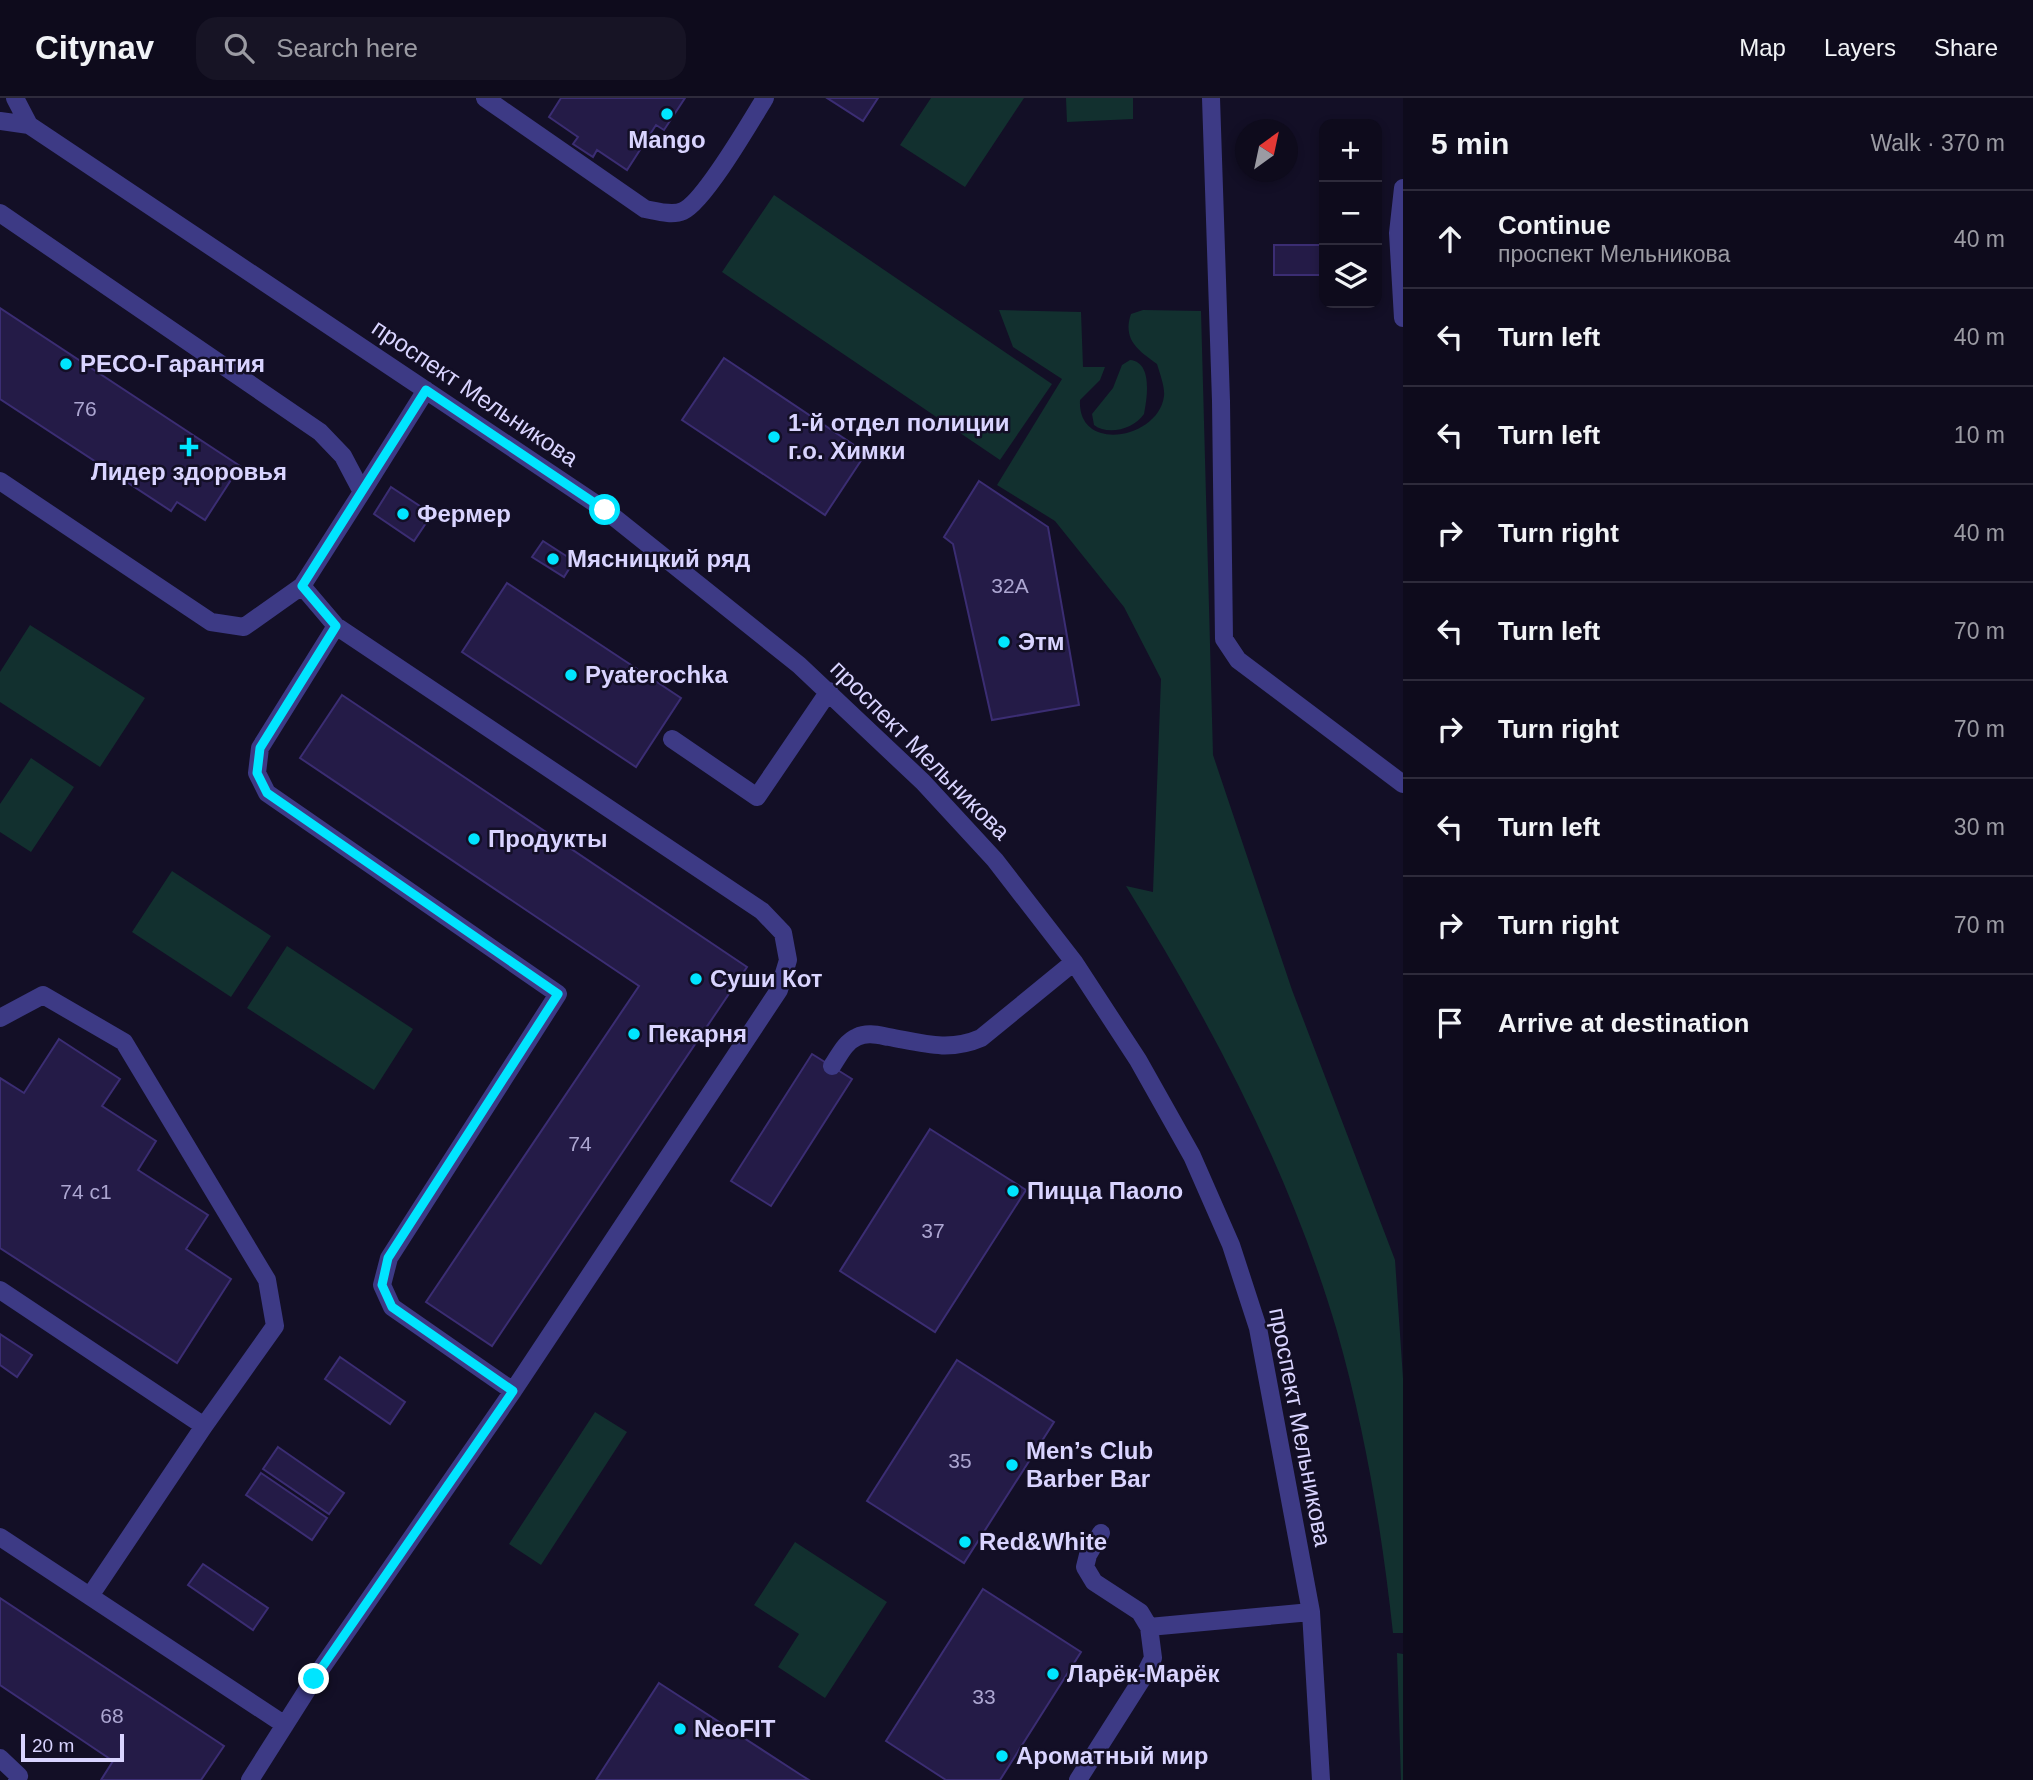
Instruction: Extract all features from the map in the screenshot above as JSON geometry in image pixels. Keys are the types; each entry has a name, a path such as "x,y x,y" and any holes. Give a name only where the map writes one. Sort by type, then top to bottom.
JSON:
{"street":[{"name":"проспект Мельникова","path":"15,98 29,125"},
{"path":"485,98 645,209 664,213 683,211 700,195 765,98"},
{"path":"1211,98 1221,401 1224,639 1238,660 1403,784"},
{"name":"проспект Мельникова","path":"0,121 29,125 605,510 799,664 941,801 995,860 1074,962 1138,1060 1192,1156 1231,1245 1258,1328 1311,1612 1321,1780"},
{"path":"1403,188 1398,233 1403,318"},
{"path":"0,213 320,432 343,456 362,492"},
{"path":"0,481 211,622 244,628 302,586 426,390"},
{"path":"250,1780 314,1679 513,1391 779,990 788,960 783,933 762,911 336,626 302,586"},
{"path":"336,626 260,748 257,773 267,793 558,994 388,1258 382,1285 392,1307 513,1391"},
{"path":"672,738 757,797 829,691"},
{"path":"832,1066 845,1045 855,1037 870,1034 942,1046 965,1045 981,1038 1074,962"},
{"path":"0,1017 43,995 124,1042 267,1280 275,1326 90,1596"},
{"path":"0,1290 204,1426"},
{"path":"1078,1780 1153,1658 1149,1627 1140,1612 1094,1582 1085,1567 1088,1555 1101,1533"},
{"path":"0,1537 285,1725"},
{"path":"1149,1627 1311,1612"},
{"path":"0,1759 19,1776 17,1780"}],"green space":[{"path":"931,98 1024,98 965,187 900,145"},
{"path":"1066,98 1133,98 1133,119 1067,122"},
{"path":"774,195 1052,384 1000,460 722,272"},
{"path":"999,310 1081,312 1083,367 1105,367 1100,380 1080,400 1083,417 1091,428 1104,434 1134,430 1148,422 1159,411 1164,396 1157,364 1138,349 1131,338 1131,314 1143,310 1201,311 1213,755 1292,990 1395,1260 1403,1378 1403,1633 1393,1633 1378,1519 1347,1368 1297,1215 1273,1158 1218,1046 1126,886 1153,892 1161,679 1124,607 1055,521 997,485 1062,379 1013,347"},
{"path":"1130,360 1137,362 1145,374 1147,390 1144,414 1127,427 1113,430 1100,428 1094,425 1092,414 1113,388 1122,365"},
{"path":"30,625 145,698 100,767 0,702 0,672"},
{"path":"31,758 74,787 31,852 0,832 0,804"},
{"path":"172,871 271,936 231,997 132,932"},
{"path":"287,946 413,1029 374,1090 247,1008"},
{"path":"595,1412 627,1432 541,1565 509,1544"},
{"path":"795,1542 887,1602 825,1698 778,1667 799,1634 754,1605"},
{"path":"1397,1653 1403,1654 1403,1780 1401,1780"}],"building":[{"path":"561,98 685,98 664,130 656,125 627,170 597,150 593,157 573,144 578,137 549,117"},
{"path":"827,98 878,98 863,121"},
{"path":"1274,245 1319,245 1319,275 1274,275"},
{"path":"0,308 240,466 205,520 177,502 171,511 0,399"},
{"name":"1-й отдел полиции г.о. Химки","path":"724,358 866,453 825,515 682,420"},
{"path":"979,481 1048,527 1079,705 992,720 953,544 944,537"},
{"name":"Фермер","path":"391,487 432,514 414,541 374,514"},
{"name":"Мясницкий ряд","path":"543,541 574,561 564,577 532,557"},
{"name":"Pyaterochka","path":"507,583 681,698 636,767 462,652"},
{"path":"342,695 747,967 492,1346 426,1302 639,986 300,758"},
{"path":"59,1039 120,1079 102,1106 156,1141 138,1170 208,1215 186,1249 231,1279 177,1363 0,1248 0,1078 24,1093"},
{"path":"812,1054 852,1079 771,1206 731,1181"},
{"path":"930,1129 1026,1190 935,1332 840,1271"},
{"path":"0,1334 32,1355 17,1377 0,1365"},
{"path":"340,1357 405,1402 390,1424 325,1379"},
{"path":"957,1360 1054,1422 964,1563 867,1501"},
{"path":"278,1447 344,1493 329,1514 263,1469"},
{"path":"261,1473 327,1518 312,1540 246,1495"},
{"path":"203,1564 268,1608 253,1630 188,1585"},
{"path":"983,1589 1081,1652 1000,1780 946,1780 886,1741"},
{"path":"0,1598 224,1746 201,1780 101,1780 113,1761 0,1685"},
{"name":"NeoFIT","path":"659,1683 801,1775 809,1780 596,1780"}],"place":[{"name":"Mango","path":"667,114"},
{"name":"РЕСО-Гарантия","path":"66,364"},
{"name":"1-й отдел полиции г.о. Химки","path":"774,437"},
{"name":"Лидер здоровья","path":"189,447"},
{"name":"Фермер","path":"403,514"},
{"name":"Мясницкий ряд","path":"553,559"},
{"name":"Этм","path":"1004,642"},
{"name":"Pyaterochka","path":"571,675"},
{"name":"Продукты","path":"474,839"},
{"name":"Суши Кот","path":"696,979"},
{"name":"Пекарня","path":"634,1034"},
{"name":"Пицца Паоло","path":"1013,1191"},
{"name":"Men’s Club Barber Bar","path":"1012,1465"},
{"name":"Red&White","path":"965,1542"},
{"name":"Ларёк-Марёк","path":"1053,1674"},
{"name":"NeoFIT","path":"680,1729"},
{"name":"Ароматный мир","path":"1002,1756"}],"route":[{"path":"314,1679 513,1391 392,1307 382,1285 388,1258 558,994 267,793 257,773 260,748 336,626 302,586 426,390 605,510"}]}
